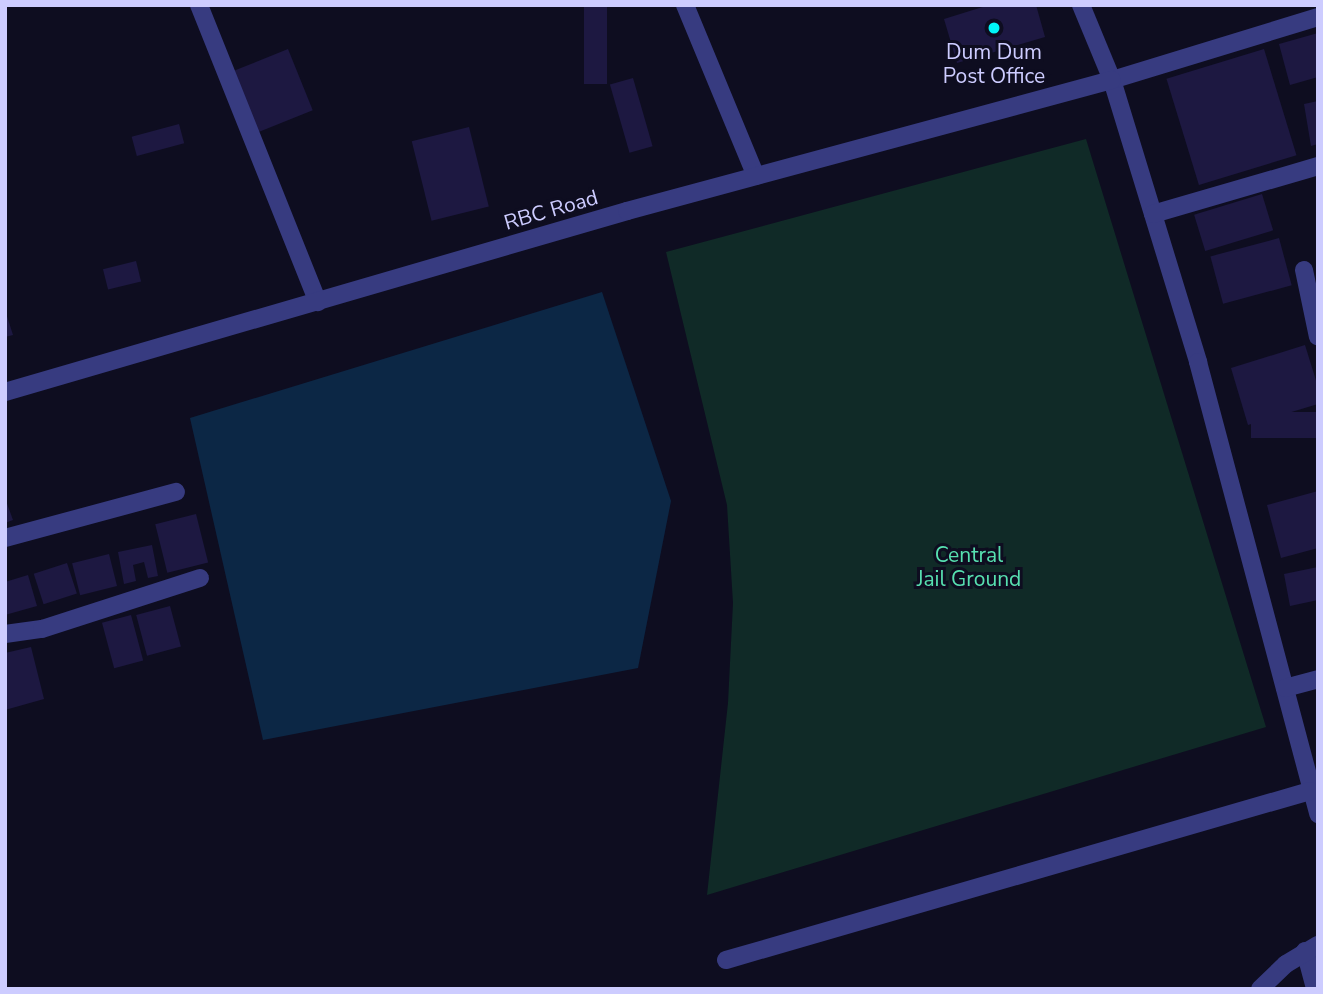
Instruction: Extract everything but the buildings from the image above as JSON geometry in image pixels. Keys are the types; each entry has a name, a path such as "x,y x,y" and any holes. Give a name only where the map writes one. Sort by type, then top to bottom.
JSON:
{"street":[{"path":"199,5 318,302"},
{"path":"685,5 755,176"},
{"path":"1081,5 1112,80 1153,214 1318,814"},
{"name":"RBC Road","path":"5,392 755,176 1112,80 1318,17"},
{"path":"1153,214 1318,166"},
{"path":"1304,271 1318,337"},
{"path":"5,538 176,492"},
{"path":"5,634 42,629 200,578"},
{"path":"1285,688 1318,680"},
{"path":"726,960 1310,791"},
{"path":"1259,989 1311,948"},
{"path":"1311,948 1315,989"}],"green space":[{"name":"Central Jail Ground","path":"1086,139 1266,727 707,895 728,703 733,603 727,505 666,252"}],"water":[{"path":"602,292 671,501 638,668 263,740 190,418"}],"place":[{"name":"Dum Dum Post Office","path":"994,28"}]}
